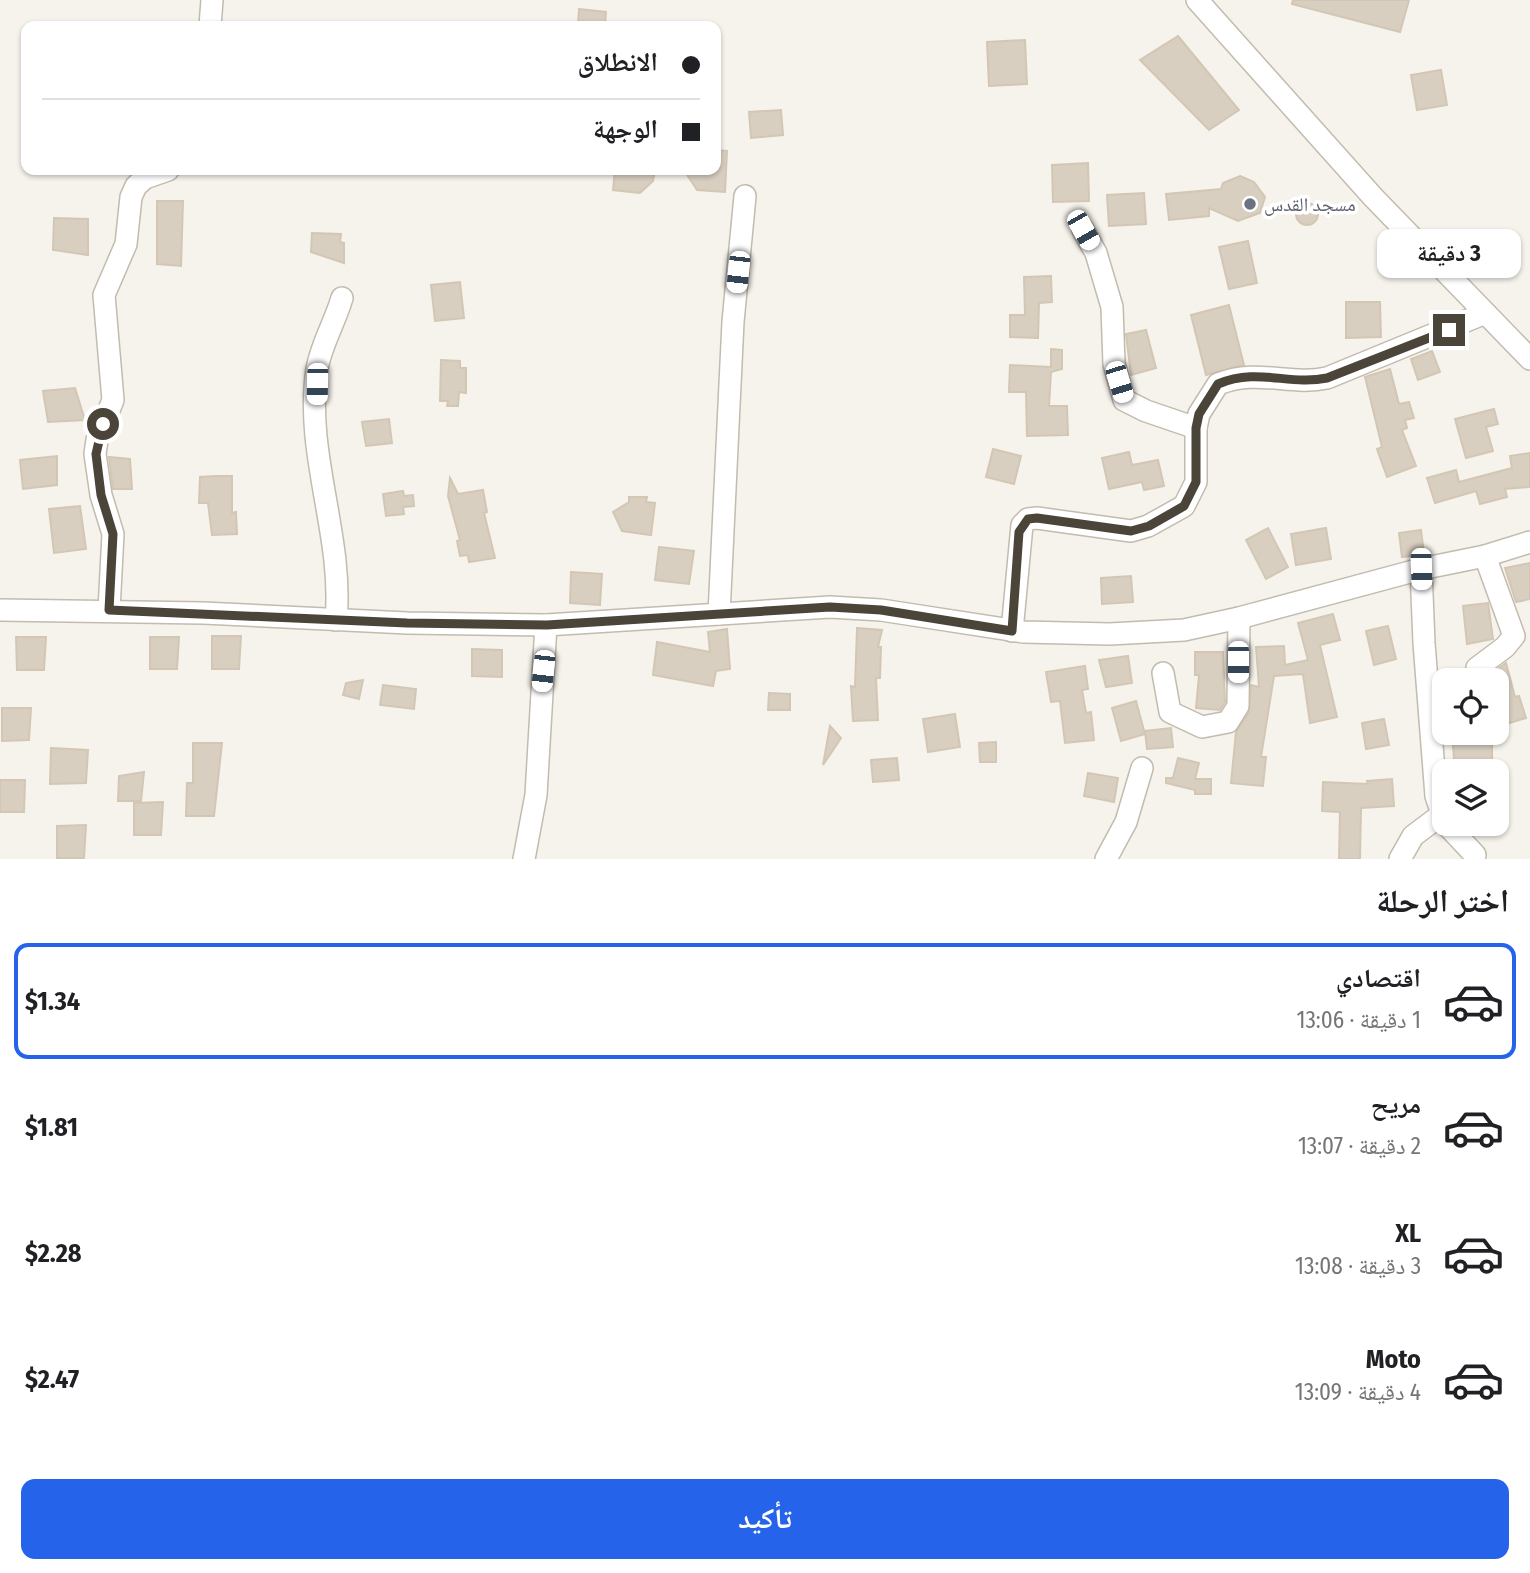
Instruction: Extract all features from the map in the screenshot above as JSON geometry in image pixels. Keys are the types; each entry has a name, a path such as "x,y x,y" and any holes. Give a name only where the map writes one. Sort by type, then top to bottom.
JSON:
{"street":[{"path":"210,21 212,0"},
{"path":"1197,0 1373,197 1483,314 1530,359"},
{"path":"109,610 113,534 101,495 96,454 97,440 113,400 104,295 126,244 131,197 136,186 154,175"},
{"path":"719,614 733,322 745,197"},
{"path":"1083,230 1096,253 1112,306 1114,364 1124,400 1146,411 1196,428"},
{"path":"336,620 337,575 317,432 317,379 324,343 342,299"},
{"path":"1012,631 1019,532 1022,525 1028,519 1037,518 1131,531 1149,526 1184,506 1196,482 1196,428 1208,397 1218,384 1235,377 1327,378 1483,314"},
{"path":"0,610 109,610 336,620 547,625 830,607 881,610 1012,631 1135,633 1184,630 1239,618 1421,569 1485,556 1530,542"},
{"path":"1477,668 1505,647 1514,636 1485,556"},
{"path":"1421,569 1423,643 1433,759"},
{"path":"1163,673 1170,712 1202,727 1228,722 1238,706 1239,618"},
{"path":"524,859 536,795 547,625"},
{"path":"1107,859 1126,822 1142,768"},
{"path":"1400,859 1413,836 1432,826"},
{"path":"1458,836 1475,855"}],"building":[{"path":"1293,0 1409,0 1400,32 1292,4"},
{"path":"579,9 606,12 605,21 578,21"},
{"path":"1178,36 1239,110 1209,130 1140,60"},
{"path":"1025,40 1027,84 989,86 987,42"},
{"path":"1441,70 1447,105 1417,110 1411,75"},
{"path":"781,110 783,135 751,138 749,112"},
{"path":"721,150 727,151 725,192 697,190 687,175 721,175"},
{"path":"1088,163 1089,201 1053,202 1052,165"},
{"path":"614,175 654,175 653,181 640,193 613,190"},
{"path":"1240,176 1254,182 1265,197 1260,213 1238,221 1209,208 1209,216 1169,220 1166,194 1221,189 1223,183"},
{"path":"1144,193 1146,224 1109,226 1107,195"},
{"path":"157,201 183,201 181,266 157,264"},
{"path":"1307,203 1315,206 1318,214 1315,222 1307,225 1299,222 1296,214 1299,206"},
{"path":"54,218 88,219 88,255 53,250"},
{"path":"312,233 341,234 344,263 311,252"},
{"path":"1248,241 1257,283 1229,289 1219,247"},
{"path":"1051,276 1052,302 1039,303 1038,338 1010,337 1010,315 1025,315 1024,277"},
{"path":"460,282 464,318 435,321 431,285"},
{"path":"1346,302 1380,302 1381,337 1346,338"},
{"path":"1229,305 1244,365 1206,375 1191,315"},
{"path":"1146,330 1156,368 1131,375 1126,334"},
{"path":"1051,349 1062,350 1062,369 1051,372 1049,406 1067,406 1068,435 1027,436 1026,392 1009,392 1010,365 1051,367"},
{"path":"1432,351 1440,372 1418,380 1411,359"},
{"path":"441,360 460,361 460,368 466,368 466,393 459,392 458,406 447,406 448,401 440,401"},
{"path":"1390,369 1399,404 1409,402 1414,418 1405,420 1407,428 1402,430 1416,466 1387,477 1377,449 1382,447 1365,377"},
{"path":"75,388 85,420 48,422 43,391"},
{"path":"1494,409 1498,424 1486,427 1493,451 1466,458 1455,419"},
{"path":"389,419 392,443 366,446 362,422"},
{"path":"993,449 1021,456 1014,484 986,477"},
{"path":"1129,452 1132,465 1158,460 1164,486 1144,490 1142,482 1109,489 1102,458"},
{"path":"1530,453 1530,487 1505,489 1507,497 1480,504 1476,491 1435,503 1427,478 1456,470 1459,482 1512,468 1510,456"},
{"path":"57,456 57,485 23,489 20,460"},
{"path":"109,457 130,459 132,489 113,489"},
{"path":"232,476 232,513 236,512 237,534 212,535 208,503 199,503 200,477"},
{"path":"450,478 458,494 483,490 487,512 484,513 495,558 469,562 468,555 460,556 457,541 460,540 448,496"},
{"path":"403,491 404,496 413,495 414,506 403,507 404,514 386,516 383,494"},
{"path":"629,497 647,497 646,502 655,503 651,535 622,531 613,512 629,502"},
{"path":"80,506 86,549 54,553 49,509"},
{"path":"1268,528 1288,567 1266,579 1246,540"},
{"path":"1326,528 1331,559 1296,565 1291,534"},
{"path":"1421,530 1424,554 1402,557 1399,533"},
{"path":"659,547 694,551 689,584 655,580"},
{"path":"1530,563 1530,599 1516,602 1505,568"},
{"path":"571,572 602,574 600,605 570,603"},
{"path":"1131,576 1133,602 1102,604 1101,578"},
{"path":"1488,603 1493,639 1467,644 1463,606"},
{"path":"1333,614 1340,640 1320,645 1337,717 1310,723 1303,674 1274,676 1261,757 1266,757 1263,786 1231,783 1236,732 1249,712 1251,685 1259,687 1256,647 1284,646 1285,665 1308,660 1298,623"},
{"path":"1388,626 1396,659 1374,665 1366,631"},
{"path":"857,628 882,630 878,647 881,647 880,678 876,678 878,720 853,721 851,686 855,687"},
{"path":"727,629 730,669 716,671 713,686 653,675 657,642 710,652 708,632"},
{"path":"212,636 241,636 239,669 212,669"},
{"path":"16,637 46,637 44,670 17,670"},
{"path":"150,637 179,637 177,669 150,669"},
{"path":"472,649 502,650 502,677 472,676"},
{"path":"1195,652 1223,652 1225,702 1220,710 1196,708 1199,675 1195,675"},
{"path":"1128,656 1132,683 1106,687 1099,660"},
{"path":"1085,666 1088,689 1082,690 1086,713 1091,712 1094,740 1065,743 1060,701 1051,702 1046,672"},
{"path":"1509,674 1515,697 1519,696 1526,718 1509,723"},
{"path":"363,680 359,699 343,695 346,683"},
{"path":"383,685 416,689 414,709 380,705"},
{"path":"769,693 790,694 790,710 768,710"},
{"path":"1136,701 1145,734 1121,741 1112,708"},
{"path":"2,708 31,708 29,740 2,741"},
{"path":"955,714 960,747 928,752 923,719"},
{"path":"1384,719 1389,745 1366,749 1362,723"},
{"path":"830,726 841,738 823,765"},
{"path":"1171,728 1173,747 1147,749 1145,731"},
{"path":"996,742 996,762 980,762 979,743"},
{"path":"193,743 222,743 214,816 186,816 187,783 193,783"},
{"path":"1453,745 1492,745 1492,759 1454,759"},
{"path":"51,748 88,750 86,783 50,784"},
{"path":"897,758 899,780 873,782 871,760"},
{"path":"1178,758 1199,763 1195,779 1211,779 1211,794 1195,794 1195,790 1166,783 1166,778 1173,778"},
{"path":"144,772 141,801 118,801 119,776"},
{"path":"1088,773 1118,778 1114,802 1084,796"},
{"path":"1392,779 1394,806 1361,808 1360,859 1339,859 1340,812 1322,811 1323,782 1368,784 1367,781"},
{"path":"0,780 25,780 24,812 0,812"},
{"path":"163,802 161,835 134,835 134,803"},
{"path":"86,825 84,858 57,858 57,826"}],"place":[{"name":"مسجد القدس","path":"1250,204"}],"route":[{"path":"103,424 97,440 96,454 101,495 113,534 109,610 407,623 547,625 830,607 881,610 1012,631 1014,583 1022,525 1028,519 1037,518 1140,530 1184,506 1196,482 1195,442 1199,414 1218,384 1235,377 1252,375 1305,380 1327,378 1449,330"}]}
